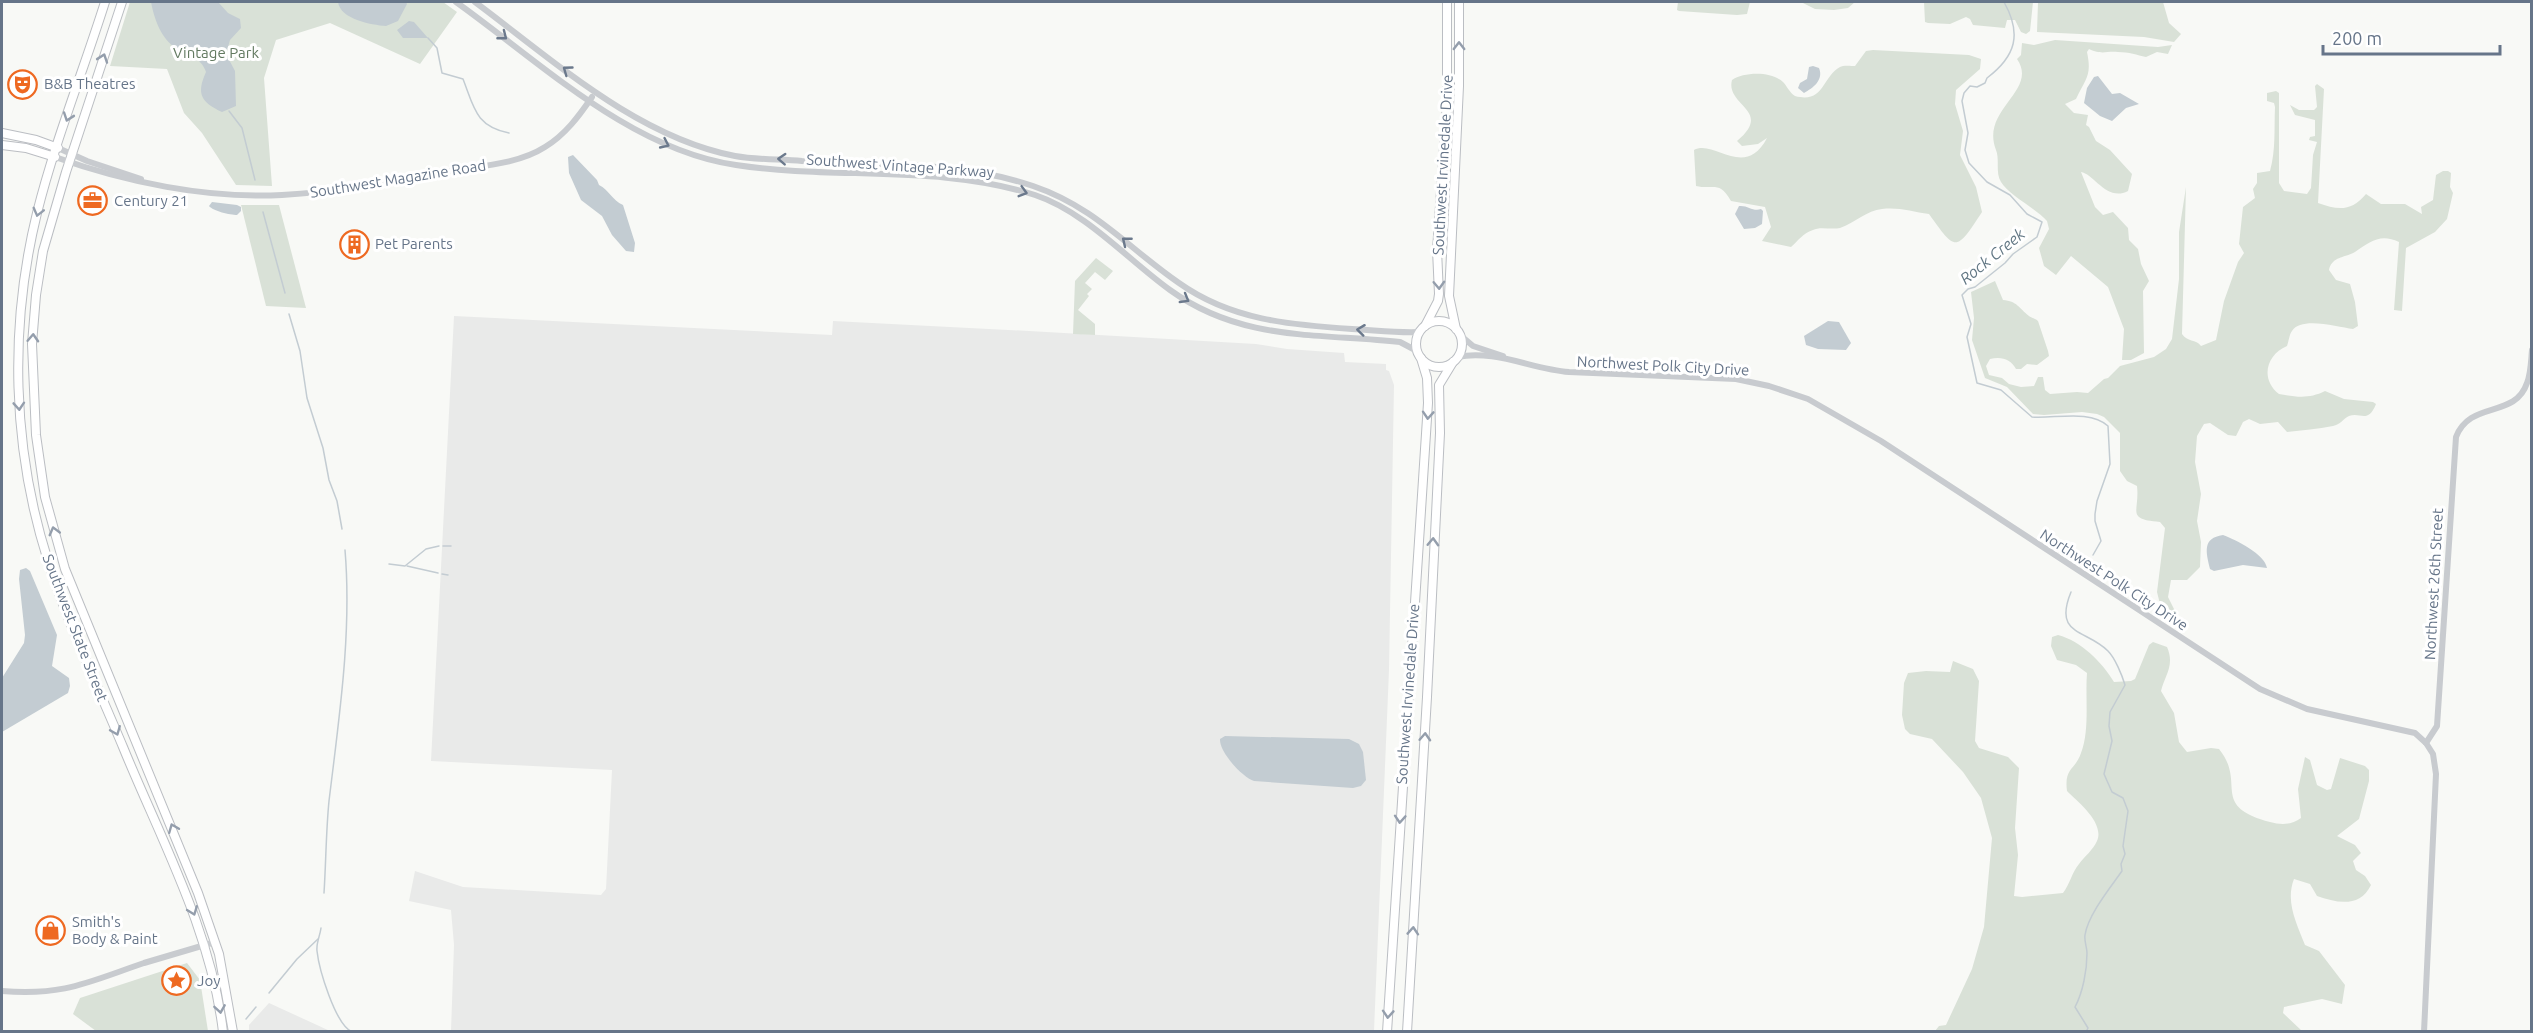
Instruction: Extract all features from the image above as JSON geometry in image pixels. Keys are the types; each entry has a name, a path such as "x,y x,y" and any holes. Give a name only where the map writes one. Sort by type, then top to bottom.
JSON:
{"main road":[{"name":"Southwest State Street","path":"105,2 55,157 30,244 21,310 19,404 30,489 39,529 57,588 151,815 189,899 205,945 219,1000 223,1032"},
{"name":"Southwest State Street","path":"122,2 70,158 43,251 34,314 33,406 43,487 65,568 159,793 215,942 225,980 233,1032"},
{"name":"Southwest Irvinedale Drive","path":"1386,1032 1428,403 1428,384 1417,338 1438,301 1439,294 1437,250 1447,103 1447,2"},
{"name":"Southwest Irvinedale Drive","path":"1407,1032 1428,696 1440,434 1439,385 1461,347 1449,296 1459,95 1460,2"},
{"path":"2,134 18,136 58,148"},
{"path":"2,145 26,148 55,157"},
{"path":"1422,329 1438,321 1451,324 1458,332"},
{"path":"1419,354 1428,364 1436,366 1455,360"}],"street":[{"name":"Southwest Vintage Parkway","path":"456,2 590,100 639,132 680,150 717,161 765,168 962,180 1004,186 1038,196 1097,231 1171,291 1224,318 1260,329 1298,336 1404,343 1419,354"},
{"name":"Southwest Vintage Parkway","path":"474,2 596,91 645,123 688,143 736,156 950,169 1008,177 1070,201 1098,218 1178,283 1224,307 1276,322 1370,331 1422,329"},
{"name":"Southwest Magazine Road","path":"70,158 126,179 239,195 281,195 367,186 514,160 544,148 568,129 596,91"},
{"path":"58,148 70,158"},
{"path":"55,157 70,158"},
{"name":"Northwest Polk City Drive","path":"1458,332 1473,346 1517,363"},
{"name":"Northwest 26th Street","path":"2426,743 2437,726 2456,437 2462,424 2474,415 2506,405 2520,395 2528,383 2532,350"},
{"name":"Northwest Polk City Drive","path":"1455,360 1482,355 1549,370 1569,372 1736,379 1769,386 1808,399 1873,436 2260,689 2290,703 2321,713 2409,731 2426,743"},
{"path":"2424,1032 2436,774 2433,754 2426,743"},
{"path":"2,991 41,993 74,988 215,942"}],"shaded area":[{"path":"151,2 218,2 228,13 240,19 241,28 230,40 226,54 235,71 236,106 222,112 205,101 201,92 206,72 204,67 166,39 156,21"},
{"path":"338,2 406,2 407,4 398,21 386,26 350,17 340,8"},
{"path":"409,21 414,22 428,38 403,38 397,30"},
{"path":"1809,67 1819,68 1819,80 1804,93 1798,88 1800,83 1807,79"},
{"path":"2098,76 2112,94 2120,93 2139,104 2126,108 2112,121 2100,116 2084,103 2087,88 2094,77"},
{"path":"573,155 599,185 623,205 635,243 634,252 626,251 612,235 602,216 581,200 569,173 568,157"},
{"path":"212,202 237,205 241,207 241,211 237,215 214,210 209,206"},
{"path":"1739,206 1755,210 1761,209 1763,211 1762,224 1755,228 1744,229 1735,214"},
{"path":"454,316 832,335 833,321 1029,331 1256,344 1287,349 1344,353 1345,362 1386,364 1386,370 1389,371 1394,385 1389,670 1374,1031 451,1031 454,945 451,910 409,901 415,871 463,887 601,895 606,889 612,770 431,761"},
{"path":"1828,321 1839,322 1851,343 1846,350 1818,349 1806,345 1804,336"},
{"path":"2223,535 2256,553 2267,568 2243,565 2214,571 2210,569 2207,547 2212,539"},
{"path":"26,568 30,571 57,635 52,666 69,678 70,686 68,693 2,732 2,678 24,643 19,579 20,570"},
{"path":"1225,736 1349,739 1359,744 1363,752 1366,780 1361,786 1353,788 1254,781 1243,775 1227,757 1220,739"},
{"path":"269,1003 330,1031 249,1031 249,1025"}],"green space":[{"name":"Vintage Park","path":"130,2 443,2 457,12 420,64 330,23 276,40 264,78 272,186 236,185 202,133 184,113 167,69 110,66"},
{"path":"1678,2 1750,2 1747,14 1737,15 1679,11 1677,10"},
{"path":"1801,2 1855,2 1848,8 1834,10 1815,9"},
{"path":"1924,2 2033,2 2030,31 2026,34 2021,32 2015,20 2007,20 2005,28 1973,25 1966,17 1950,24 1928,23 1925,22"},
{"path":"2038,2 2163,2 2169,23 2181,34 2174,42 2144,37 2037,32"},
{"path":"2055,40 2158,47 2172,45 2168,54 2157,52 2146,57 2126,52 2100,52 2089,49 2087,52 2088,72 2085,81 2076,99 2065,104 2074,113 2088,115 2086,125 2096,141 2110,150 2132,174 2128,191 2114,193 2081,172 2095,207 2103,215 2113,212 2128,228 2129,240 2138,249 2141,264 2149,281 2143,291 2144,353 2131,360 2122,360 2124,329 2108,287 2071,256 2056,275 2044,266 2039,248 2049,229 2047,221 2010,192 2001,182 1998,174 1993,136 2001,112 2021,81 2022,70 2017,59 2021,55 2022,43 2034,45"},
{"path":"1866,51 1969,55 1981,59 1980,69 1956,90 1955,104 1963,131 1960,155 1976,187 1982,212 1967,235 1961,240 1951,241 1929,214 1888,209 1871,212 1840,228 1816,229 1803,235 1791,247 1762,241 1771,227 1765,207 1731,201 1723,190 1716,187 1696,186 1694,150 1702,148 1730,156 1749,156 1758,150 1767,138 1758,144 1742,146 1737,141 1747,131 1751,122 1750,115 1735,96 1732,80 1743,75 1765,74 1778,78 1795,96 1812,96 1822,88 1834,71 1841,66 1855,66"},
{"path":"2317,84 2324,89 2318,203 2344,208 2355,204 2366,194 2381,204 2405,204 2422,214 2421,207 2433,200 2436,175 2448,171 2451,173 2450,187 2453,193 2447,219 2435,232 2406,248 2402,311 2394,310 2399,242 2386,238 2376,240 2336,260 2329,270 2336,280 2350,284 2358,326 2353,329 2303,324 2291,333 2287,346 2274,355 2270,361 2269,381 2279,394 2303,397 2325,391 2344,399 2373,402 2376,404 2370,414 2349,416 2333,426 2287,432 2278,422 2260,424 2249,419 2243,422 2236,436 2228,435 2210,423 2204,424 2197,436 2195,462 2201,494 2197,521 2201,542 2200,567 2187,580 2171,580 2168,597 2177,615 2169,615 2160,604 2157,592 2165,528 2160,522 2142,519 2136,513 2137,486 2127,481 2120,471 2120,433 2104,417 2097,414 2082,412 2033,414 2007,387 1985,378 1972,340 1974,318 1971,292 1995,281 2003,300 2015,303 2038,321 2048,351 2049,356 2037,365 2027,364 2021,369 2016,369 2005,359 1990,359 1986,366 1989,375 2021,387 2034,386 2038,377 2043,377 2045,390 2050,394 2088,393 2120,366 2154,357 2166,349 2172,339 2179,279 2179,232 2186,187 2182,334 2201,346 2216,340 2224,301 2238,262 2244,253 2239,244 2243,207 2255,198 2253,189 2257,183 2257,173 2270,171 2272,163 2275,107 2274,103 2267,101 2267,93 2276,91 2279,93 2279,183 2284,191 2307,194 2311,188 2313,155 2317,142 2309,140 2310,137 2315,136 2315,120 2295,115 2290,105 2299,110 2314,110 2317,107 2315,86"},
{"path":"241,205 279,205 306,308 266,306"},
{"path":"1096,258 1113,271 1105,280 1095,272 1085,283 1092,289 1078,310 1095,324 1095,335 1073,334 1075,281"},
{"path":"2058,635 2083,647 2114,682 2135,679 2149,645 2153,642 2167,647 2170,665 2161,691 2174,713 2179,742 2187,752 2219,749 2227,761 2234,801 2240,809 2251,816 2282,824 2301,818 2298,789 2305,757 2310,760 2317,785 2327,790 2331,789 2340,758 2365,766 2369,770 2369,781 2359,819 2337,836 2355,845 2361,853 2353,861 2356,870 2365,876 2371,885 2361,897 2340,902 2317,896 2310,884 2294,879 2291,896 2293,913 2305,945 2319,951 2345,985 2342,1004 2322,999 2284,1007 2283,1013 2302,1031 1935,1031 1939,1026 1946,1025 1972,969 1984,927 1992,838 1981,798 1963,772 1932,739 1910,734 1905,729 1902,715 1904,683 1908,673 1950,672 1953,661 1973,669 1979,681 1975,741 1979,748 2008,757 2019,768 2015,828 2018,855 2014,896 2063,893 2077,867 2097,841 2098,834 2094,820 2089,813 2067,791 2067,777 2079,759 2084,744 2087,673 2076,665 2057,660 2051,646 2052,637"},
{"path":"187,963 200,980 208,1031 96,1031 73,1014 80,998"}],"waterway":[{"name":"Rock Creek","path":"2004,2 2013,24 2013,44 2010,53 1985,83 1977,87 1970,86 1964,93 1962,101 1968,133 1965,150 1969,163 1987,182 2010,195 2027,214 2042,222 2037,237 1962,295 1971,324 1967,337 1977,383 2001,390 2032,417 2082,416 2108,426 2110,464 2097,501 2095,521 2101,541 2093,555"},
{"path":"428,38 437,48 442,73 463,79 473,107 482,120 489,126 509,133"},
{"path":"229,111 242,128 255,180"},
{"path":"263,212 285,293"},
{"path":"289,314 300,351 307,398 323,448 342,529"},
{"path":"389,564 405,566 426,549 439,546"},
{"path":"443,546 451,546"},
{"path":"324,893 328,812 346,644 345,550"},
{"path":"407,566 438,573"},
{"path":"442,574 448,575"},
{"name":"Rock Creek","path":"2071,592 2066,617 2069,624 2108,651 2116,662 2125,685 2110,712 2109,726 2112,741 2104,774 2112,792 2123,798 2128,811 2123,846 2125,854 2121,864 2122,871 2095,910 2085,935 2087,953 2085,974 2075,1007 2088,1028 2086,1032"},
{"path":"321,928 317,951 324,982 334,1008 352,1032"},
{"path":"269,993 297,959 318,939"},
{"path":"246,1019 256,1007"}],"place":[{"name":"B&B Theatres","path":"23,84"},
{"name":"Century 21","path":"93,201"},
{"name":"Pet Parents","path":"354,244"},
{"name":"Smith's Body & Paint","path":"51,931"},
{"name":"Joy","path":"176,981"}]}
